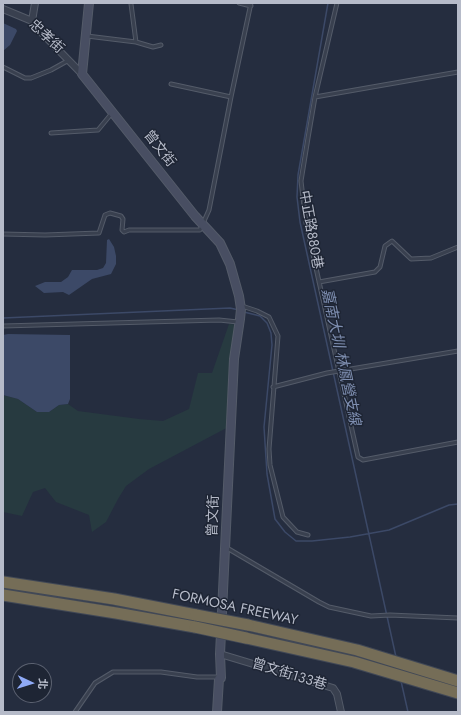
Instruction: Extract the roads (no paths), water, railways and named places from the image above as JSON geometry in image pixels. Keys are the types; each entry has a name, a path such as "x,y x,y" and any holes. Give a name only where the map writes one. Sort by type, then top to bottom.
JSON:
{"highway":[{"name":"FORMOSA FREEWAY","path":"3,582 114,599 248,625 357,650 458,681"},
{"name":"FORMOSA FREEWAY","path":"3,595 195,627 354,662 458,693"}],"main road":[{"path":"82,74 89,3"},
{"name":"曾文街","path":"82,74 114,112 202,225 220,243 230,264 237,286 240,306 240,320 234,359 220,654 222,678 219,679 217,712"}],"street":[{"path":"32,21 35,3"},
{"name":"忠孝街","path":"3,9 32,21 82,74"},
{"name":"曾文街133巷","path":"220,654 333,688 337,694 341,712"}],"lane":[{"path":"3,234 45,235 99,233 105,215 110,213 121,216 123,219 122,230 124,232 130,230 200,230 209,210 251,4 239,3"},
{"name":"中正路880巷","path":"337,3 315,97 301,181 305,217 337,371 358,457 363,460 458,442"},
{"path":"131,4 136,42"},
{"path":"86,36 136,42 153,46 161,45"},
{"path":"3,67 25,78 31,78 51,70 69,60"},
{"path":"315,97 458,72"},
{"path":"171,84 231,97"},
{"path":"51,133 98,130 114,112"},
{"path":"319,282 375,272 380,268 385,246 392,241 411,259 431,258 458,247"},
{"path":"240,306 257,311 269,317 278,336 269,449 270,465 283,517 297,532 308,534"},
{"path":"3,326 240,320"},
{"path":"273,387 337,371 458,351"},
{"path":"226,548 329,607 371,616 390,615 458,618"},
{"path":"75,712 95,683 113,672 161,672 197,677 222,678"}],"water":[{"path":"3,23 16,29 17,31 10,45 3,51"},
{"path":"109,239 114,247 116,256 116,264 111,274 92,279 69,295 63,292 44,293 35,286 45,282 61,282 68,277 72,270 97,270 103,268 106,263 107,240"},
{"path":"3,335 70,335 70,399 68,404 59,405 49,412 37,412 18,399 3,395"}],"waterway":[{"name":"嘉南大圳 林鳳營支線","path":"328,3 298,175 297,197 300,222 396,657"},
{"path":"3,318 230,308 239,310"},
{"path":"244,312 260,316 267,323 271,333 272,345 264,427 267,474 275,519 285,532 296,541 350,537 389,530 449,505 458,504"},
{"name":"嘉南大圳 林鳳營支線","path":"401,681 408,712"}]}
